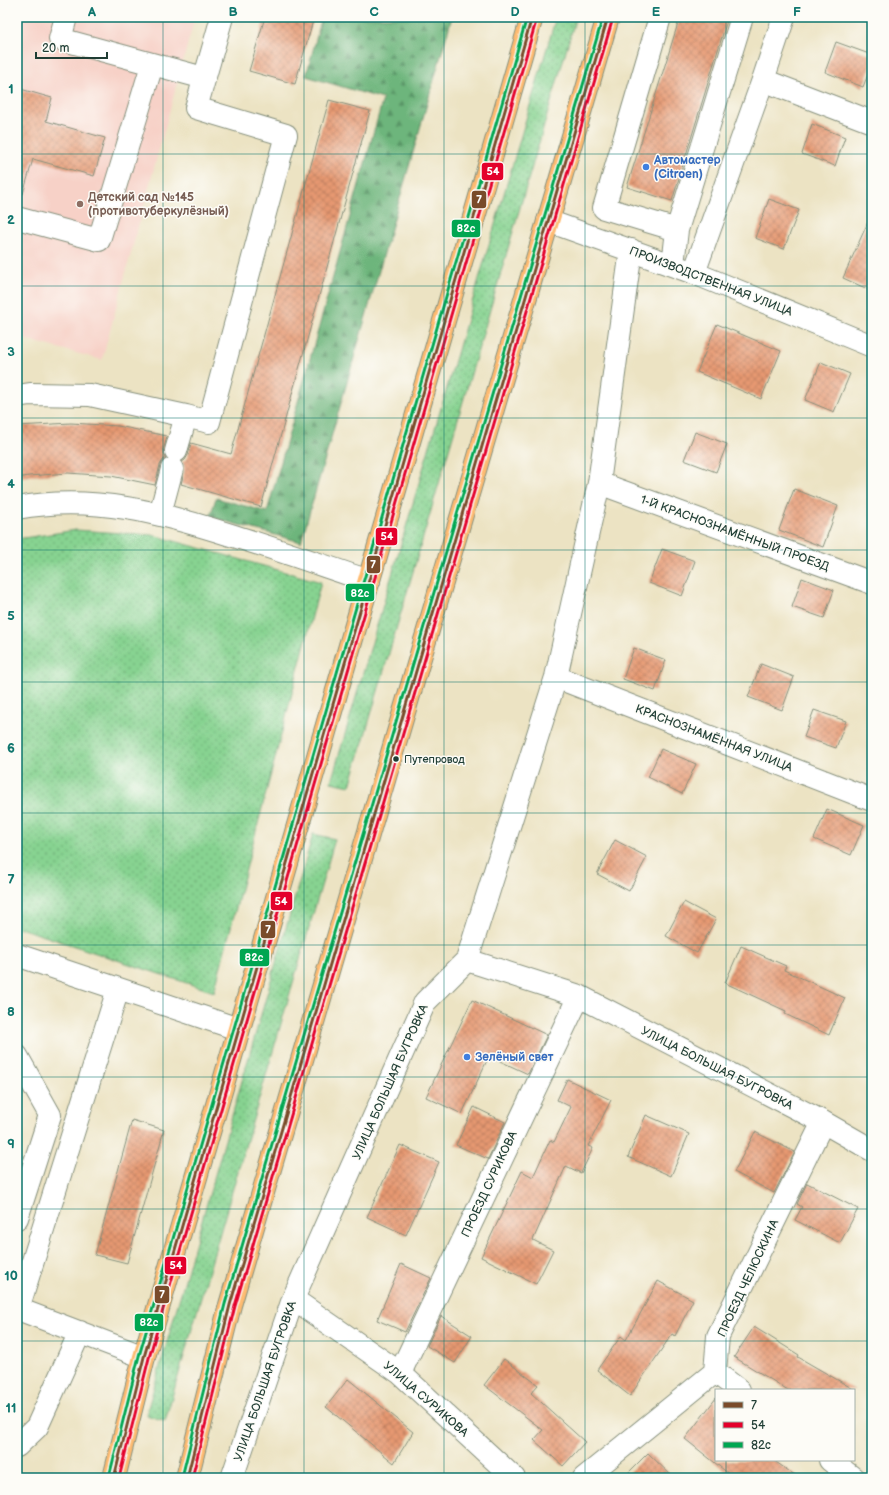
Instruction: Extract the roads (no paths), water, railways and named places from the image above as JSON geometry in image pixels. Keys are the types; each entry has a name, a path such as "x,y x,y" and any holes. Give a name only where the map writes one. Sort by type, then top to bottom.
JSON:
{"main road":[{"path":"114,1478 144,1357 532,17"},
{"path":"187,1478 230,1305 608,17"}],"street":[{"path":"66,17 60,39 204,78"},
{"path":"17,396 30,394 90,395 209,422 286,135 196,108 222,17"},
{"path":"660,17 604,208 677,230"},
{"path":"673,265 677,230 742,17"},
{"path":"694,273 784,17"},
{"path":"17,218 99,240 152,64"},
{"path":"763,80 872,122"},
{"name":"ПРОИЗВОДСТВЕННАЯ УЛИЦА","path":"548,221 694,273 872,346"},
{"path":"466,960 556,677 598,483 631,250"},
{"path":"160,514 186,416"},
{"name":"1-Й КРАСНОЗНАМЁННЫЙ ПРОЕЗД","path":"598,483 872,582"},
{"path":"17,508 40,504 100,503 160,514 274,548 369,581"},
{"name":"КРАСНОЗНАМЁННАЯ УЛИЦА","path":"556,677 872,800"},
{"path":"17,955 238,1029"},
{"name":"УЛИЦА БОЛЬШАЯ БУГРОВКА","path":"232,1478 293,1299 425,1002 466,960 579,996 823,1122 872,1150"},
{"path":"118,989 18,1309 144,1357"},
{"name":"ПРОЕЗД СУРИКОВА","path":"400,1373 579,996"},
{"path":"17,1056 50,1115 20,1195 17,1218"},
{"name":"ПРОЕЗД ЧЕЛЮСКИНА","path":"715,1372 718,1336 823,1122"},
{"path":"20,1195 50,1204"},
{"name":"УЛИЦА СУРИКОВА","path":"293,1299 400,1373 514,1478"},
{"path":"17,1446 37,1427 80,1332"},
{"path":"584,1478 715,1372 738,1389"},
{"path":"831,1461 853,1478"}],"place":[{"name":"Автомастер (Citroen)","path":"646,167"},
{"name":"Детский сад №145 (противотуберкулёзный)","path":"80,204"},
{"name":"Путепровод","path":"396,759"},
{"name":"Зелёный свет","path":"467,1057"}]}
